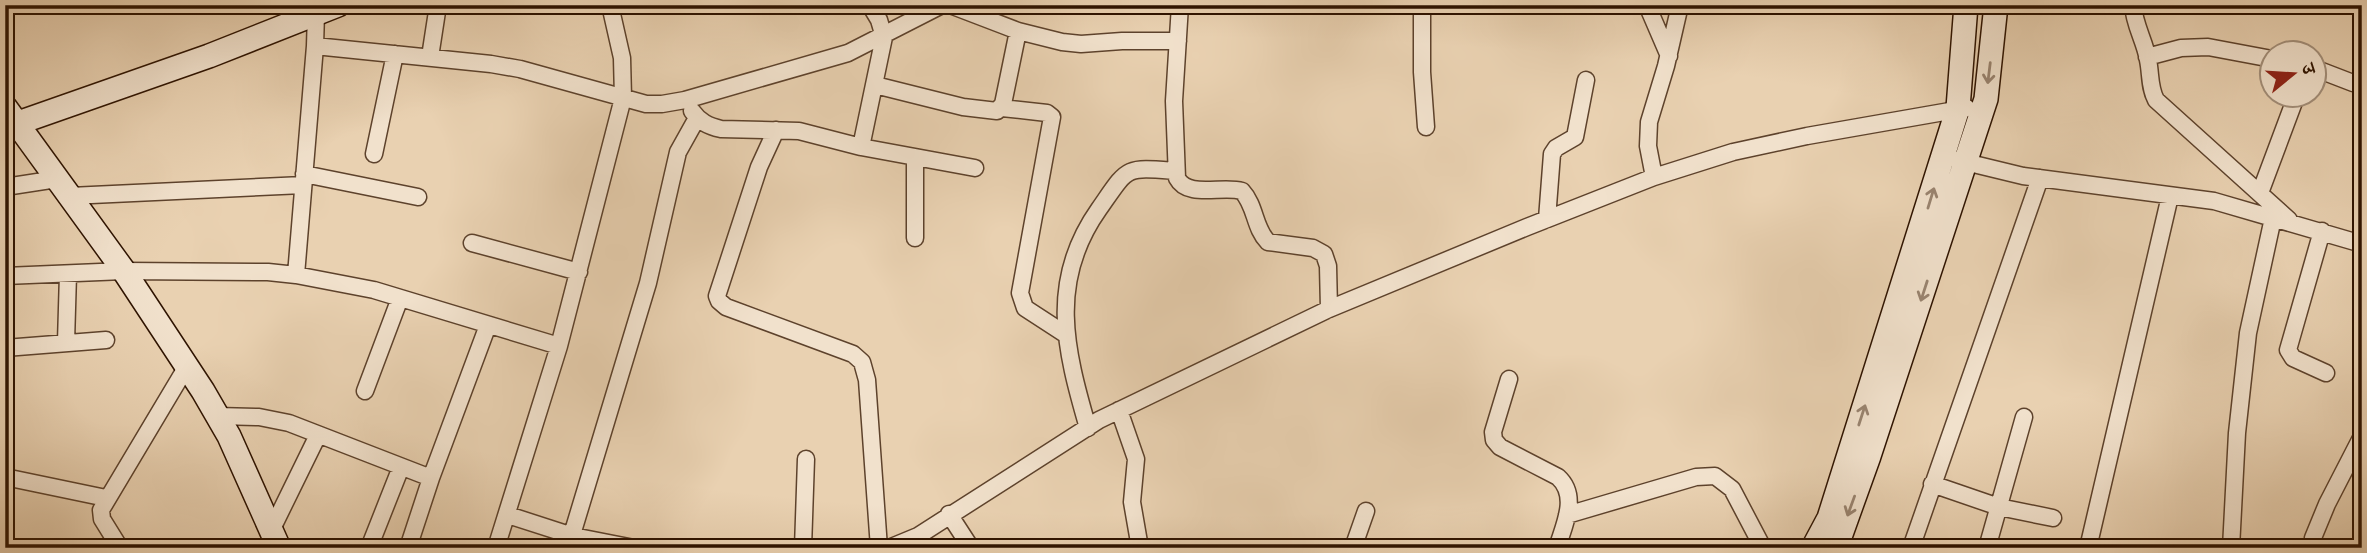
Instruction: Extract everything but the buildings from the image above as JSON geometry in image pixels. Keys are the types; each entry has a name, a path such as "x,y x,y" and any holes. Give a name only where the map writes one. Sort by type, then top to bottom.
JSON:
{"street":[{"path":"430,57 438,5"},
{"path":"496,548 559,346 623,98 622,58 610,5"},
{"path":"861,147 884,37 879,20 870,5"},
{"path":"315,46 520,69 646,104 662,104 827,61 884,37 942,5"},
{"path":"950,5 1018,31 1062,42 1081,44 1178,41"},
{"path":"1180,5 1174,101 1176,171 1180,183 1191,190 1242,191 1250,203 1260,231 1268,242 1313,248 1324,254 1328,266 1329,309"},
{"path":"1422,5 1422,72 1426,127"},
{"path":"1647,5 1669,56"},
{"path":"1654,177 1647,135 1680,5"},
{"path":"1813,548 1829,518 1958,108 1966,5"},
{"path":"1836,548 1967,163 1986,99 1996,5"},
{"path":"2133,5 2134,20 2147,57 2151,87 2156,100 2293,223"},
{"path":"296,275 315,46 323,8"},
{"path":"275,539 229,436 187,366 124,271 11,115 209,56 323,8"},
{"path":"1002,108 1018,31"},
{"path":"2147,57 2181,48 2208,47 2258,56"},
{"path":"374,153 395,54"},
{"path":"2328,73 2353,83 2362,81"},
{"path":"1547,219 1552,154 1556,148 1575,137 1586,80"},
{"path":"875,85 962,107 992,112 1002,108 1047,113 1052,117 1020,293 1025,308 1065,334"},
{"path":"685,100 697,118 709,126 721,129 776,130 822,136 861,147 975,168"},
{"path":"889,548 918,536 949,514 1119,410 1329,309 1547,219 1654,177 1734,152 1958,108 1982,109"},
{"path":"2260,193 2292,108"},
{"path":"571,542 648,283 678,152 697,118"},
{"path":"776,130 760,167 717,296 726,307 853,354 862,362 867,380 879,548"},
{"path":"915,157 915,238"},
{"path":"1944,157 2040,178 2214,201 2362,244"},
{"path":"1088,428 1065,334 1070,265 1088,225 1120,179 1130,170 1136,168 1176,171"},
{"path":"1911,548 2040,178"},
{"path":"5,187 64,188 303,179 418,197"},
{"path":"2094,547 2170,196"},
{"path":"2231,548 2237,433 2248,333 2273,218"},
{"path":"2322,231 2288,350 2293,358 2326,373"},
{"path":"472,243 579,272"},
{"path":"5,276 124,271 268,272 296,275 400,298 559,346"},
{"path":"66,342 68,274"},
{"path":"365,391 400,298"},
{"path":"408,548 488,325"},
{"path":"5,348 106,340"},
{"path":"120,548 100,515 106,498 187,366"},
{"path":"1509,379 1493,432 1494,440 1500,447 1558,477 1565,484 1570,500 1557,548"},
{"path":"1119,410 1136,460 1132,502 1140,548"},
{"path":"217,416 260,417 279,421 431,478"},
{"path":"1987,548 2024,417"},
{"path":"275,539 318,435"},
{"path":"2313,538 2327,504 2362,436"},
{"path":"803,548 806,459"},
{"path":"369,548 401,467"},
{"path":"1567,514 1696,477 1715,476 1732,489 1763,548"},
{"path":"5,477 106,498"},
{"path":"1932,484 1999,507 2053,518"},
{"path":"1353,548 1366,511"},
{"path":"949,514 971,548"},
{"path":"508,515 571,542 634,548"}]}
